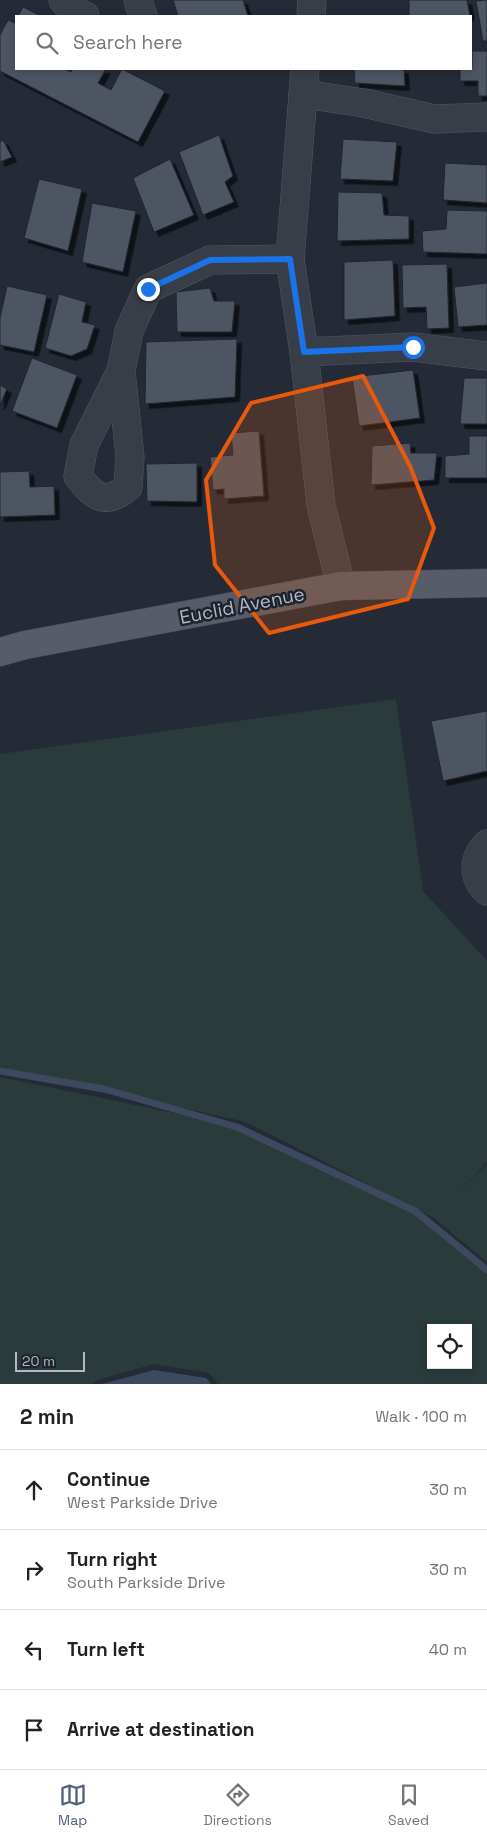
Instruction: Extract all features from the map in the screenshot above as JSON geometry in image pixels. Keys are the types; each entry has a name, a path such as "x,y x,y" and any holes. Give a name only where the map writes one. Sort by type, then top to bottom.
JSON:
{"main road":[{"name":"Euclid Avenue","path":"0,652 25,645 341,586 487,583"}],"street":[{"path":"63,0 72,10 83,15"},
{"path":"138,0 143,15"},
{"path":"311,15 312,0"},
{"path":"341,586 321,505 304,352 290,259 304,81 364,103 434,119 487,117"},
{"path":"121,371 129,331 148,289 210,260 290,259"},
{"path":"304,352 413,347 487,356"},
{"path":"487,844 478,855 476,865 476,876 480,885 487,891"}],"highlighted area":[{"path":"363,376 410,466 434,528 408,599 269,633 215,565 206,480 251,403"}],"shaded area":[{"path":"396,699 423,891 487,961 487,1162 459,1192 487,1164 487,1262 434,1218 246,1122 0,1067 0,754"},
{"path":"0,1077 232,1125 426,1220 487,1270 487,1384 218,1384 209,1373 154,1364 97,1380 92,1384 0,1384"}],"water":[{"path":"154,1370 206,1378 211,1384 102,1384"}],"building":[{"path":"173,0 243,0 248,15 178,15"},
{"path":"409,0 467,0 470,15 409,15"},
{"path":"487,0 487,41 483,41 476,1"},
{"path":"23,7 39,15 19,15"},
{"path":"8,20 15,23 15,70 66,70 71,72 72,70 105,70 98,83 111,90 121,70 124,70 165,91 138,142 0,71 0,35"},
{"path":"472,51 487,51 487,96 478,96 478,81 460,81 460,70 472,70"},
{"path":"354,70 404,70 405,86 355,83"},
{"path":"219,135 233,176 225,182 234,202 203,215 179,152"},
{"path":"343,139 397,142 393,181 340,179"},
{"path":"3,140 12,157 0,162 0,142"},
{"path":"170,159 194,215 154,232 133,178"},
{"path":"445,163 487,165 487,203 443,200"},
{"path":"39,179 82,189 68,251 24,238"},
{"path":"338,192 382,193 384,215 409,216 409,239 337,241"},
{"path":"92,203 136,211 123,272 82,262"},
{"path":"447,210 487,211 487,254 423,252 422,231 446,229"},
{"path":"393,260 395,316 344,320 344,262"},
{"path":"447,264 449,328 427,329 426,307 403,308 402,265"},
{"path":"487,283 487,325 458,327 454,287"},
{"path":"7,286 47,295 34,352 0,345 0,318"},
{"path":"210,288 214,301 235,301 232,332 177,332 176,292"},
{"path":"59,294 86,302 82,322 95,325 87,349 71,356 45,348"},
{"path":"237,339 235,397 145,404 146,342"},
{"path":"32,358 77,375 57,428 12,411"},
{"path":"413,370 420,418 359,426 352,377"},
{"path":"464,378 487,378 487,424 460,424"},
{"path":"0,385 7,389 0,405"},
{"path":"259,431 264,496 224,499 224,489 213,490 210,457 233,455 231,433"},
{"path":"469,436 487,436 487,478 445,478 445,456 469,454"},
{"path":"410,443 411,453 437,453 434,480 371,485 372,446"},
{"path":"197,463 197,502 147,501 146,464"},
{"path":"29,471 30,487 54,486 55,515 0,517 0,472"},
{"path":"487,711 487,771 443,781 431,721"}],"waterway":[{"path":"0,1071 104,1089 237,1127 415,1211 487,1270"}],"route":[{"path":"148,289 210,260 290,259 304,352 413,347"}]}
